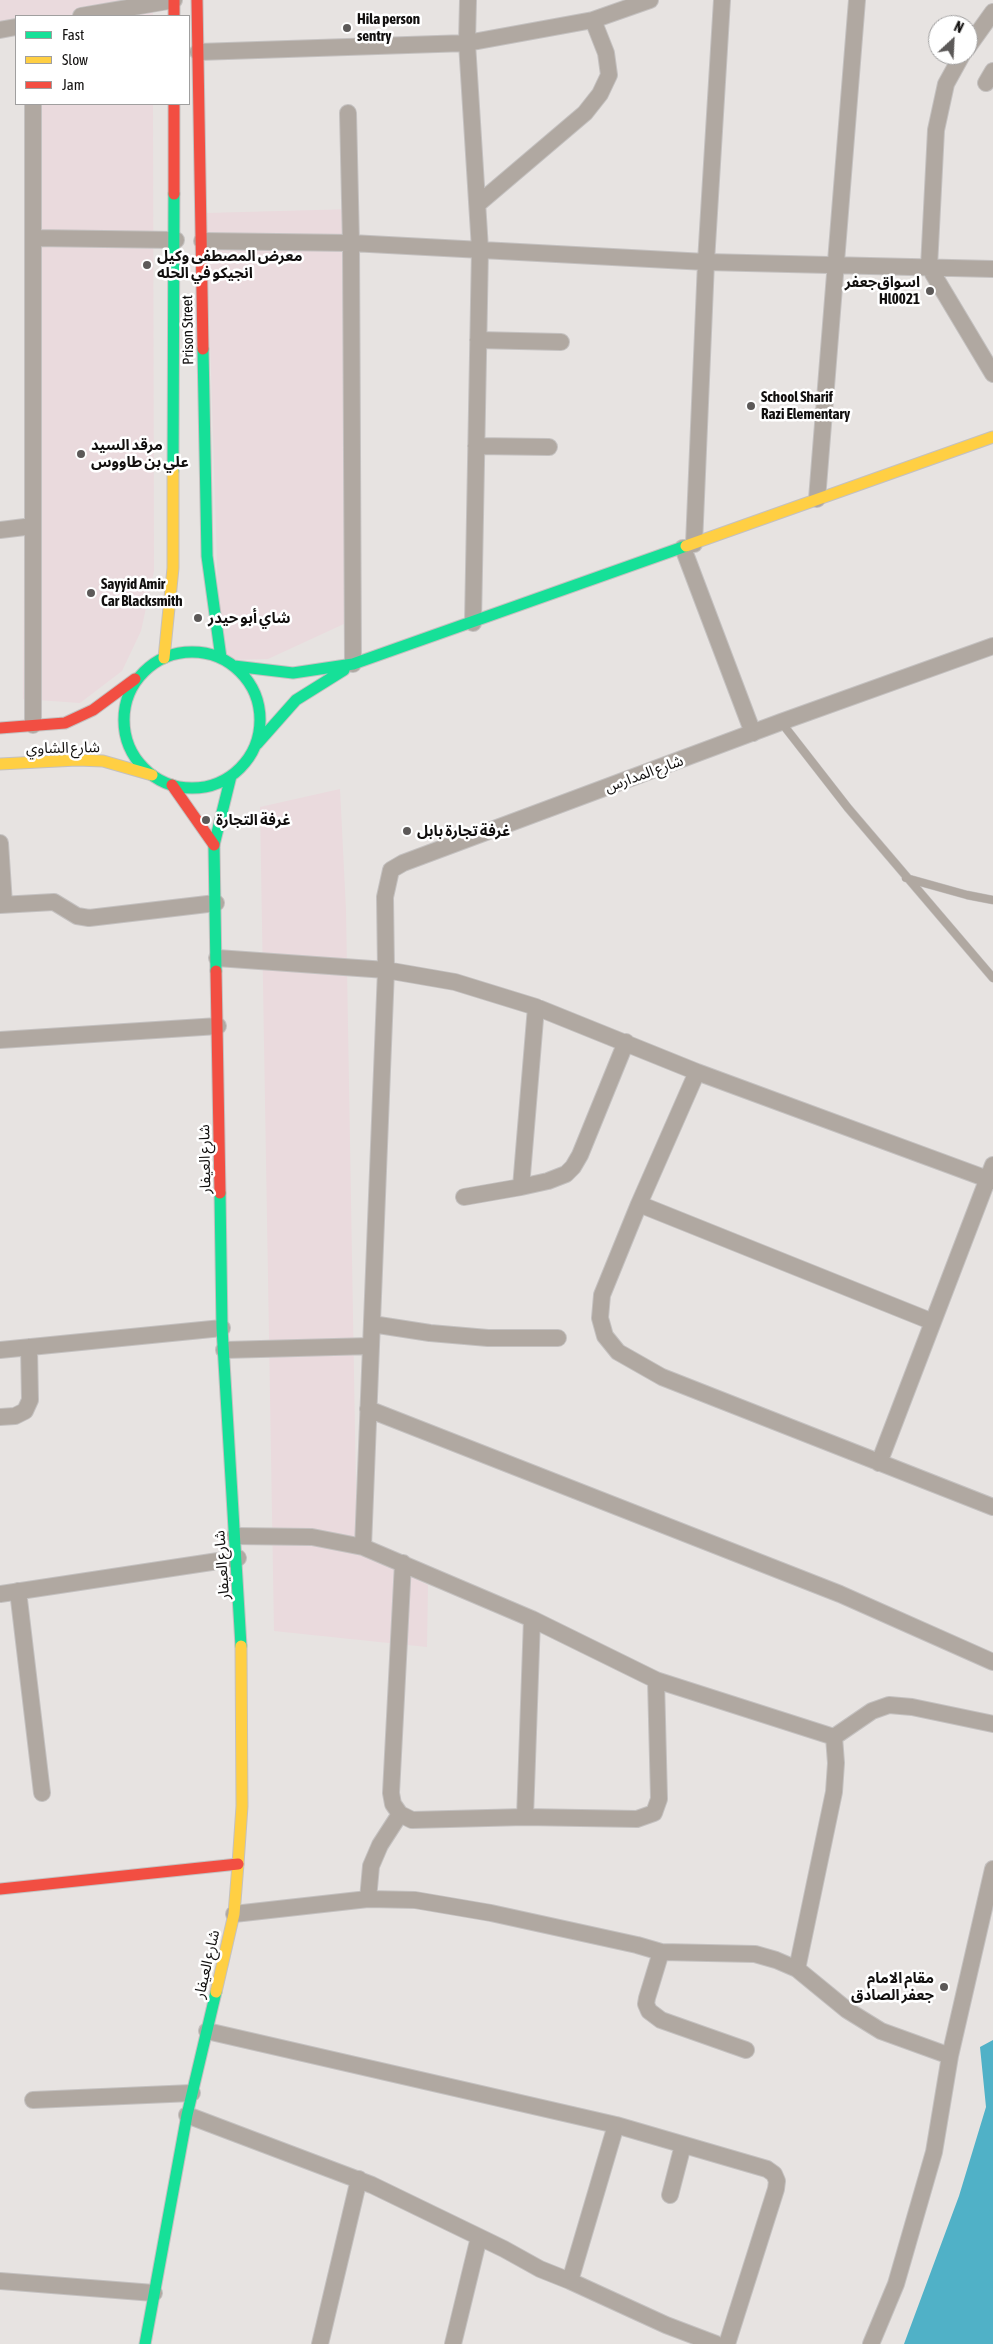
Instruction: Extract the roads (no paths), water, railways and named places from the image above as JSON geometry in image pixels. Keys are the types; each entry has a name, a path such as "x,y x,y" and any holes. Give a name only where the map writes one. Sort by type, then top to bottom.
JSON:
{"main road":[{"path":"174,0 174,15"},
{"name":"Prison Street","path":"197,0 194,81 202,241 207,556 221,658"},
{"name":"Prison Street","path":"164,658 173,568 176,240 174,105"},
{"path":"175,352 189,358 204,351"},
{"path":"174,381 189,373 204,379"},
{"path":"234,666 293,673 353,664 993,437"},
{"path":"256,744 260,723 258,702 249,682 234,666 221,658 202,652 183,652 164,658 142,673 129,693 124,716 127,739 137,760 154,776 172,785 192,788 212,785 230,776 246,762 256,744 296,700 353,664"},
{"name":"شارع الشاوي","path":"0,728 65,723 93,710 119,693 142,673"},
{"name":"شارع الشاوي","path":"0,764 77,760 103,761 129,767 154,776"},
{"name":"شارع العيفار","path":"145,2344 187,2115 234,1914 242,1796 238,1558 222,1328 214,845 230,776"},
{"path":"172,785 214,845"},
{"path":"0,1889 238,1864"}],"street":[{"path":"83,15 97,6 174,0"},
{"path":"468,0 467,43 480,249 473,622"},
{"path":"195,61 467,43 593,20 650,0"},
{"path":"722,0 688,546 753,733"},
{"path":"817,500 857,0"},
{"path":"978,33 993,12"},
{"path":"478,204 585,114 600,94 609,75 606,53 593,20"},
{"path":"0,30 15,27"},
{"path":"956,65 946,84 937,120 929,267 993,374"},
{"path":"33,105 34,726"},
{"path":"348,113 351,243 353,664"},
{"path":"33,238 176,240"},
{"path":"202,241 351,243 706,262 993,269"},
{"path":"478,340 561,342"},
{"path":"476,446 549,447"},
{"path":"0,530 34,526"},
{"name":"شارع المدارس","path":"386,970 385,897 391,870 403,863 781,722 993,646"},
{"path":"0,843 2,904 54,902 77,916 89,918 216,903"},
{"path":"217,958 386,970 455,982 536,1007 696,1072 991,1175 879,1463"},
{"path":"362,1547 386,970"},
{"path":"522,1187 536,1007"},
{"path":"0,1040 218,1026"},
{"path":"464,1196 522,1187 566,1174 573,1167 626,1042"},
{"path":"696,1072 638,1204 602,1295 600,1318 605,1336 618,1352 662,1377 993,1507"},
{"path":"638,1204 933,1322"},
{"path":"372,1324 430,1333 488,1338 558,1338"},
{"path":"0,1350 222,1328"},
{"path":"224,1350 371,1346"},
{"path":"0,1417 15,1416 26,1410 30,1400 28,1347"},
{"path":"368,1409 840,1594 993,1662"},
{"path":"235,1536 312,1537 362,1547 404,1563 532,1619 656,1680 834,1736"},
{"path":"0,1594 238,1558"},
{"path":"404,1563 391,1793 393,1804 400,1814 412,1820 525,1817 637,1819 654,1813 659,1799 656,1680"},
{"path":"18,1590 42,1793"},
{"path":"525,1817 532,1619"},
{"path":"834,1736 872,1711 889,1705 912,1707 993,1724"},
{"path":"798,1969 834,1792 836,1763 834,1736"},
{"path":"368,1900 371,1866 380,1845 400,1814"},
{"path":"871,2344 896,2284 934,2152 950,2056 993,1869"},
{"path":"234,1914 368,1900 415,1900 452,1905 637,1944 661,1952 755,1954 798,1969 859,2019 880,2031 950,2056"},
{"path":"661,1952 647,1998 646,2004 649,2011 661,2020 746,2050"},
{"path":"207,2031 616,2125 759,2165 774,2174 777,2181 776,2190 727,2344"},
{"path":"33,2100 192,2093"},
{"path":"187,2115 359,2179 540,2269 570,2280 666,2325 716,2344"},
{"path":"570,2280 616,2125"},
{"path":"670,2195 684,2145"},
{"path":"320,2344 359,2179"},
{"path":"453,2344 479,2237"},
{"path":"0,2281 154,2292"}],"lane":[{"path":"781,722 848,808 993,978"},
{"path":"906,878 967,895 993,900"}],"water":[{"path":"993,2040 993,2344 904,2344 959,2196 986,2107 980,2047"}],"place":[{"name":"Hila person sentry","path":"347,28"},
{"name":"معرض المصطفى وكيل انجيكو في الحله","path":"147,265"},
{"name":"اسواق‌جعفر Hl0021","path":"930,291"},
{"name":"School Sharif Razi Elementary","path":"751,406"},
{"name":"مرقد السيد علي بن طاووس","path":"81,454"},
{"name":"Sayyid Amir Car Blacksmith","path":"91,593"},
{"name":"شاي أبو حيدر","path":"198,618"},
{"name":"غرفة التجارة","path":"206,820"},
{"name":"غرفة تجارة بابل","path":"407,831"},
{"name":"مقام الامام جعفر الصادق","path":"944,1987"}]}
